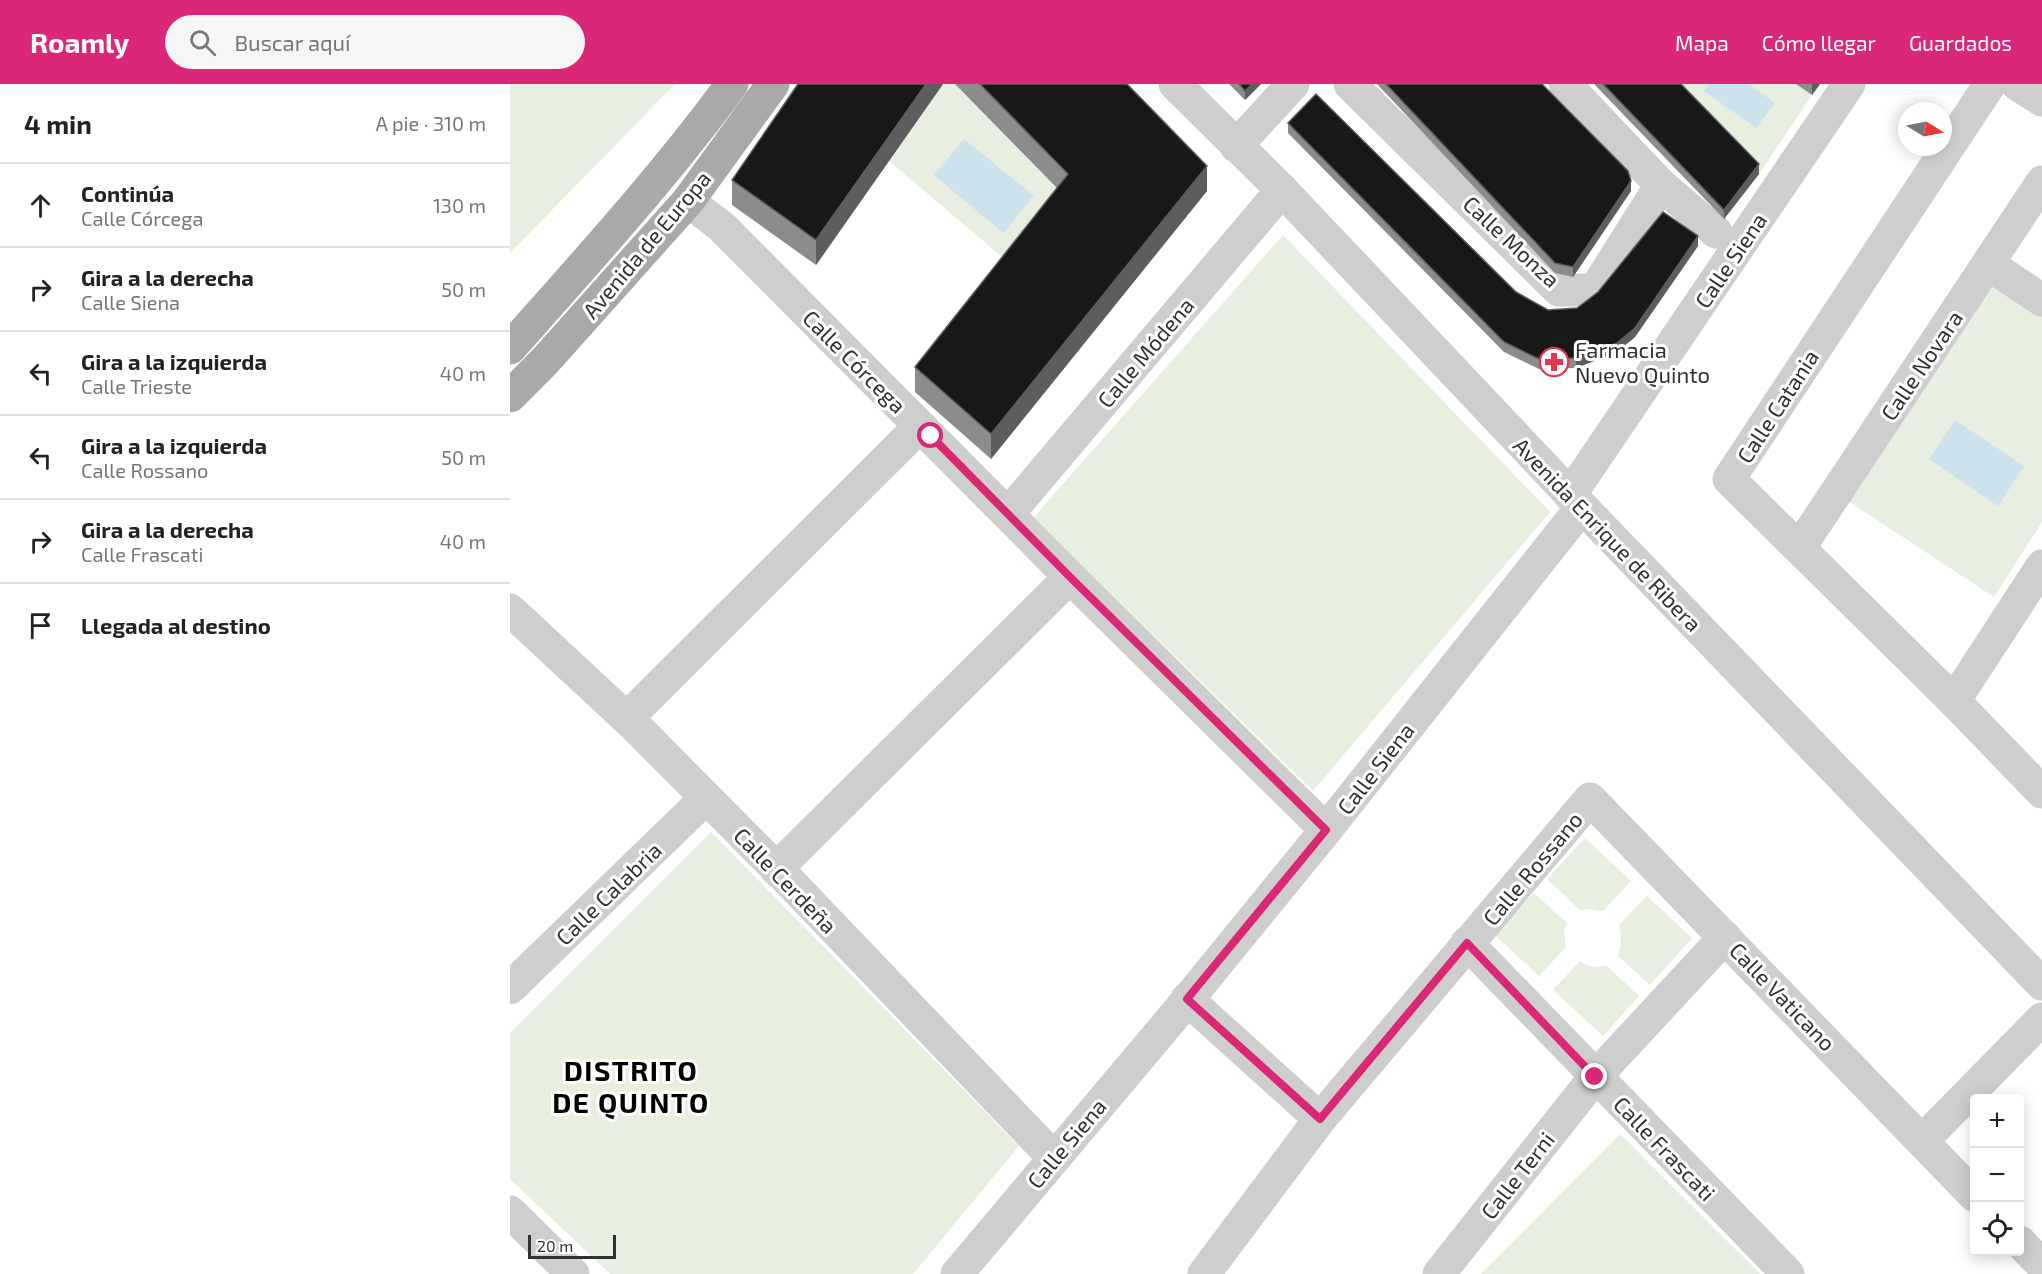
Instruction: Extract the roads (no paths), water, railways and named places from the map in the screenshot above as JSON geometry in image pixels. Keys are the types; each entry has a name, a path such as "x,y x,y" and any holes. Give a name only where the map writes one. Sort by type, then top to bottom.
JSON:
{"main road":[{"name":"Avenida de Europa","path":"510,348 658,180 732,84"},
{"name":"Avenida de Europa","path":"510,396 545,361 688,201 773,84"}],"street":[{"name":"Avenida Enrique de Ribera","path":"1175,84 1282,190 1576,501 2042,984"},
{"path":"1236,146 1293,84"},
{"name":"Calle Monza","path":"1350,84 1559,290 1595,290 1660,185"},
{"path":"1564,84 1660,185 1716,232"},
{"name":"Calle Siena","path":"957,1274 1326,830 1576,501 1849,84"},
{"name":"Calle Catania","path":"1990,84 1729,479 1810,546 2042,792"},
{"path":"2017,84 2042,100"},
{"name":"Calle Novara","path":"1810,546 2042,182"},
{"name":"Calle Módena","path":"1008,514 1282,190"},
{"name":"Calle Córcega","path":"688,201 722,227 1070,577 1326,830"},
{"path":"1988,264 2042,300"},
{"path":"627,718 920,426"},
{"path":"1954,701 2042,566"},
{"path":"776,869 1070,577"},
{"name":"Calle Cerdeña","path":"510,610 627,718 1054,1158"},
{"name":"Calle Calabria","path":"510,988 706,798"},
{"name":"Calle Vaticano","path":"1590,799 1970,1191"},
{"name":"Calle Rossano","path":"1204,1274 1320,1119 1590,799"},
{"name":"Calle Terni","path":"1439,1274 1595,1077 1725,937"},
{"name":"Calle Frascati","path":"1467,943 1788,1274"},
{"path":"1187,999 1320,1119"},
{"path":"1922,1141 2042,1019"},
{"path":"510,1212 573,1274"},
{"path":"2024,1247 2042,1265"}],"water":[{"path":"1709,84 1749,84 1775,103 1756,128 1704,91"},
{"path":"964,139 1034,196 1003,233 934,175"},
{"path":"1955,420 2024,466 1998,506 1929,459"}],"place":[{"name":"Farmacia Nuevo Quinto","path":"1554,362"}],"district":[{"name":"DISTRITO DE QUINTO","path":"631,1086"}]}
